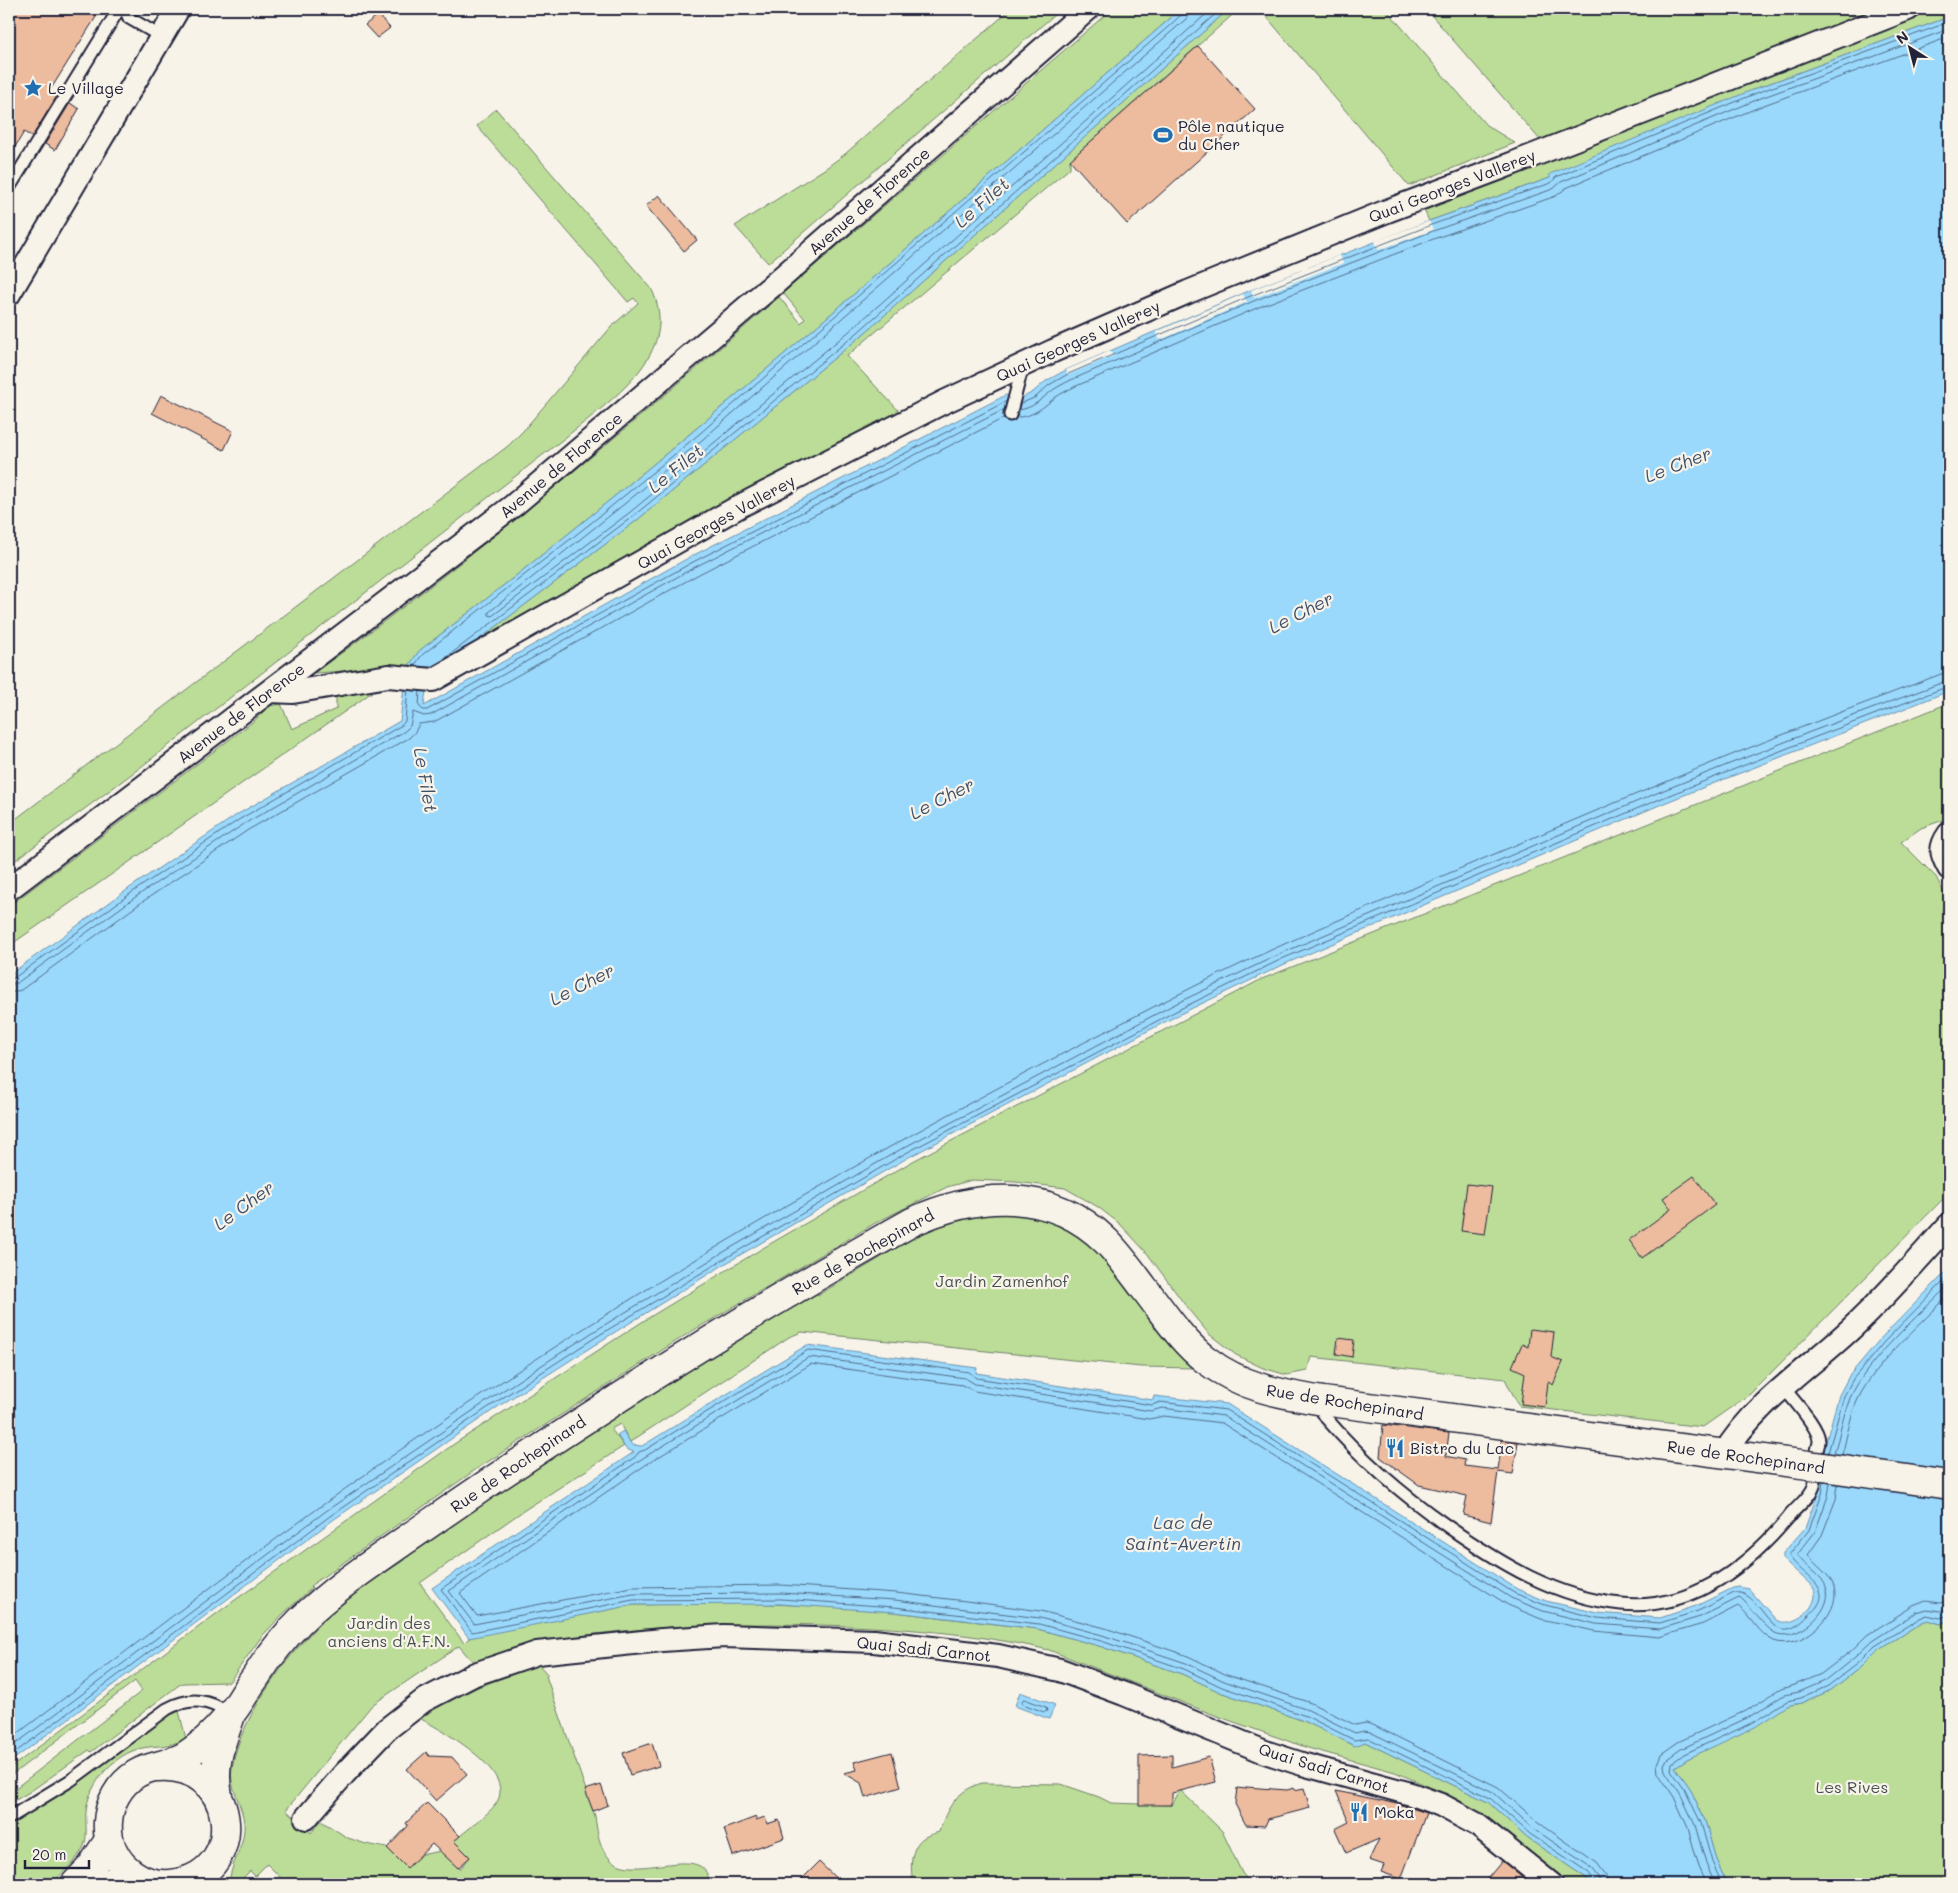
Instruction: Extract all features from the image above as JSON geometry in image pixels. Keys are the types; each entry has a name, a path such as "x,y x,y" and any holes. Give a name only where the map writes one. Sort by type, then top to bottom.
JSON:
{"street":[{"path":"9,294 178,9"},
{"name":"Avenue de Florence","path":"9,889 522,498 765,292 1088,9"},
{"name":"Quai Georges Vallerey","path":"270,691 293,692 388,676 433,680 740,506 942,403 1023,365 1188,292 1387,211 1908,9"},
{"path":"1949,834 1942,845 1943,858 1949,868"},
{"name":"Rue de Rochepinard","path":"215,1871 210,1865 195,1877 177,1883 159,1884 141,1879 133,1874 118,1859 109,1840 108,1818 115,1796 124,1784 136,1775 186,1755 198,1746 231,1714 280,1644 300,1622 328,1597 372,1563 571,1428 723,1332 912,1222 936,1210 954,1205 985,1200 1015,1199 1032,1201 1069,1215 1090,1228 1105,1241 1188,1343 1215,1367 1237,1380 1258,1388 1284,1395 1949,1485"},
{"path":"1724,1454 1741,1428 1880,1301 1949,1225"},
{"name":"Quai Sadi Carnot","path":"306,1818 387,1729 423,1701 475,1674 537,1653 662,1640 724,1636 874,1642 998,1656 1060,1670 1265,1752 1411,1794 1441,1805 1476,1824 1551,1884"},
{"name":"Rue de Rochepinard","path":"215,1871 226,1827 224,1811 215,1781 216,1757 231,1714"},
{"name":"Rue de Rochepinard","path":"157,1767 175,1767 192,1772 207,1782 218,1796"},
{"path":"75,1884 91,1868 109,1840"},
{"path":"107,1884 133,1874"}],"lane":[{"path":"9,188 119,9"},
{"path":"125,9 129,18 162,37"},
{"path":"1010,415 1023,365"},
{"path":"1323,1400 1327,1419 1378,1472 1419,1506 1503,1564 1526,1576 1592,1599 1622,1604 1652,1604 1682,1598 1701,1590 1744,1562 1772,1537 1814,1486 1819,1440 1815,1430 1784,1388"},
{"path":"9,1818 71,1780 177,1703 190,1701 209,1702 231,1714"}],"green space":[{"path":"1011,9 1061,9 768,263 735,226 845,154"},
{"path":"1112,9 1181,9 710,417 517,575 419,651 406,670 376,669 314,673 493,537 665,395 779,297 801,323 805,319 783,293"},
{"path":"1229,9 1239,9 1070,160 1070,168 847,356 901,413 444,666 636,521 860,337"},
{"path":"1260,9 1386,9 1486,125 1515,143 1409,186"},
{"path":"1426,9 1879,9 1541,141"},
{"path":"1923,9 1949,9 1949,17 1757,88 1550,178 1429,221 1423,208 1744,82"},
{"path":"496,109 651,288 659,312 658,334 650,355 637,374 620,391 566,437 137,770 9,865 9,824 508,446 523,431 612,326 638,303 634,298 628,302 477,126"},
{"path":"376,685 372,692 357,703 9,946 9,906 254,721 269,706 281,704 292,729 336,709 336,695"},
{"path":"1949,703 1949,818 1921,828 1901,842 1936,877 1947,899 1942,910 1949,922 1949,1193 1750,1394 1703,1427 1519,1406 1505,1379 1311,1357 1307,1371 1287,1375 1263,1368 1236,1355 1209,1334 1147,1253 1120,1224 1098,1207 1065,1188 1016,1182 972,1180 947,1187 877,1222 689,1333 478,1468 310,1586 312,1588 262,1636 229,1682 183,1683 179,1685 91,1752 89,1750 31,1791 9,1804 9,1793 142,1691 135,1681 9,1777 9,1769 224,1608 454,1444 645,1320 763,1248 913,1161 1262,979"},
{"path":"1006,1209 1054,1224 1098,1248 1195,1368 1141,1367 802,1332 789,1337 630,1442 620,1424 611,1429 624,1446 523,1511 420,1583 464,1643 469,1638 480,1634 633,1605 742,1603 820,1606 894,1612 1038,1629 1099,1646 1182,1674 1220,1692 1304,1721 1354,1745 1365,1742 1488,1802 1527,1838 1585,1877 1591,1884 1571,1884 1493,1822 1451,1796 1395,1772 1308,1748 1217,1716 1049,1650 993,1639 907,1629 771,1624 673,1627 590,1635 545,1642 476,1662 471,1660 459,1646 372,1705 286,1810 311,1833 321,1821 348,1838 387,1848 407,1868 420,1855 441,1851 460,1869 470,1857 454,1841 494,1806 500,1790 496,1777 486,1764 457,1740 417,1717 478,1687 539,1665 548,1675 546,1676 595,1816 601,1845 606,1855 621,1865 635,1867 684,1863 696,1865 705,1871 709,1884 287,1884 267,1864 255,1876 250,1871 239,1882 240,1884 229,1884 244,1830 244,1822 231,1776 237,1747 258,1703 272,1681 304,1640 344,1601 404,1560 401,1556 547,1457 815,1291 818,1295 928,1228 961,1216"},
{"name":"Les Rives","path":"1949,1619 1949,1884 1727,1884 1716,1860 1705,1821 1690,1788 1675,1767 1789,1705 1802,1703 1831,1690 1862,1666 1878,1650 1922,1622 1927,1620 1941,1624"},
{"path":"172,1711 179,1711 186,1739 170,1745 144,1748 130,1752 114,1762 100,1776 88,1803 84,1846 69,1866 51,1884 9,1884 9,1826 73,1784"},
{"path":"982,1783 1061,1784 1111,1803 1172,1805 1180,1790 1222,1831 1242,1873 1251,1884 914,1884 911,1864 917,1844 921,1839 939,1832 945,1815 959,1796 973,1786"}],"water":[{"path":"1181,9 1229,9 860,337 636,521 444,666 426,690 424,706 690,557 1006,395 1020,399 1066,370 1251,290 1429,221 1550,178 1550,174 1757,88 1949,17 1949,691 1669,801 1287,963 1180,1014 909,1157 728,1262 502,1404 333,1520 9,1763 9,975 131,887 238,814 400,721 406,670 419,651 614,497 710,417"},
{"name":"Lac de Saint-Avertin","path":"1949,1269 1949,1619 1941,1624 1928,1620 1922,1622 1878,1650 1862,1666 1831,1690 1802,1703 1789,1705 1755,1727 1687,1759 1675,1767 1690,1788 1705,1821 1716,1860 1727,1884 1591,1884 1585,1877 1527,1838 1488,1802 1365,1742 1355,1746 1304,1721 1220,1692 1182,1674 1099,1646 1038,1629 894,1612 780,1604 633,1605 469,1638 432,1588 634,1452 626,1449 617,1435 623,1431 632,1445 642,1446 807,1345 977,1368 976,1373 1153,1400 1154,1396 1227,1404 1517,1589 1546,1601 1598,1613 1660,1618 1696,1606 1733,1588 1739,1587 1749,1589 1776,1620 1790,1622 1805,1614 1814,1601 1815,1594 1813,1587 1783,1559 1783,1553 1805,1528 1818,1493 1823,1452 1839,1395 1849,1376 1880,1339"},
{"path":"1020,1692 1055,1705 1049,1719 1015,1706"}],"pier":[{"path":"1429,221 1433,230 1378,250 1375,241"},
{"path":"1340,255 1343,263 1254,298 1251,290"},
{"path":"1243,294 1247,302 1160,340 1156,332"},
{"path":"1110,351 1113,356 1068,375 1066,370"}],"building":[{"name":"Le Village","path":"9,9 52,9 62,15 75,14 78,9 101,9 49,92 57,96 32,137 24,132 9,157"},
{"path":"378,15 390,28 377,38 365,25"},
{"name":"Pôle nautique du Cher","path":"1198,46 1255,109 1127,224 1070,160"},
{"path":"70,103 79,109 55,150 45,144"},
{"path":"659,195 697,240 684,251 646,206"},
{"path":"161,395 233,431 224,450 152,413"},
{"path":"1694,1176 1715,1205 1642,1258 1629,1240 1671,1209 1663,1198"},
{"path":"1467,1184 1492,1187 1485,1234 1461,1231"},
{"path":"1530,1329 1554,1332 1551,1357 1563,1362 1553,1385 1548,1382 1545,1407 1521,1404 1525,1373 1512,1367 1522,1344 1528,1347"},
{"path":"1338,1338 1354,1340 1352,1357 1336,1354"},
{"path":"1383,1425 1449,1433 1446,1456 1465,1460 1464,1466 1498,1470 1502,1440 1518,1442 1513,1474 1498,1472 1491,1522 1463,1515 1467,1496 1419,1485 1380,1457"},
{"path":"652,1743 659,1766 630,1775 623,1753"},
{"path":"426,1752 429,1756 452,1757 467,1774 436,1801 407,1769"},
{"path":"892,1752 901,1787 865,1798 861,1783 844,1773 857,1770 854,1762"},
{"path":"1172,1755 1172,1767 1209,1757 1216,1782 1172,1793 1172,1805 1139,1805 1139,1756"},
{"path":"601,1785 608,1805 593,1811 585,1790"},
{"path":"1246,1787 1287,1790 1304,1788 1310,1808 1268,1819 1265,1826 1246,1825 1235,1804 1237,1788 1246,1789"},
{"path":"1336,1791 1398,1804 1426,1813 1401,1879 1381,1872 1384,1865 1369,1860 1379,1839 1346,1853 1335,1829 1349,1822"},
{"path":"427,1803 460,1836 454,1841 470,1857 458,1868 432,1844 407,1868 387,1848 408,1826 406,1823"},
{"path":"756,1817 756,1820 765,1817 767,1824 779,1820 784,1838 733,1856 724,1829"},
{"path":"1502,1861 1530,1884 1483,1884"},
{"path":"819,1862 842,1884 797,1884"}],"place":[{"name":"Le Village","path":"33,88"},
{"name":"Pôle nautique du Cher","path":"1163,135"},
{"name":"Bistro du Lac","path":"1395,1448"},
{"name":"Moka","path":"1359,1812"}],"water label":[{"name":"Le Filet","path":"982,203"},
{"name":"Le Cher","path":"1678,465"},
{"name":"Le Filet","path":"676,469"},
{"name":"Le Cher","path":"1301,613"},
{"name":"Le Filet","path":"425,780"},
{"name":"Le Cher","path":"942,799"},
{"name":"Le Cher","path":"582,985"},
{"name":"Le Cher","path":"244,1206"}],"park label":[{"name":"Jardin Zamenhof","path":"1002,1281"},
{"name":"Jardin des anciens d'A.F.N.","path":"389,1632"}]}
